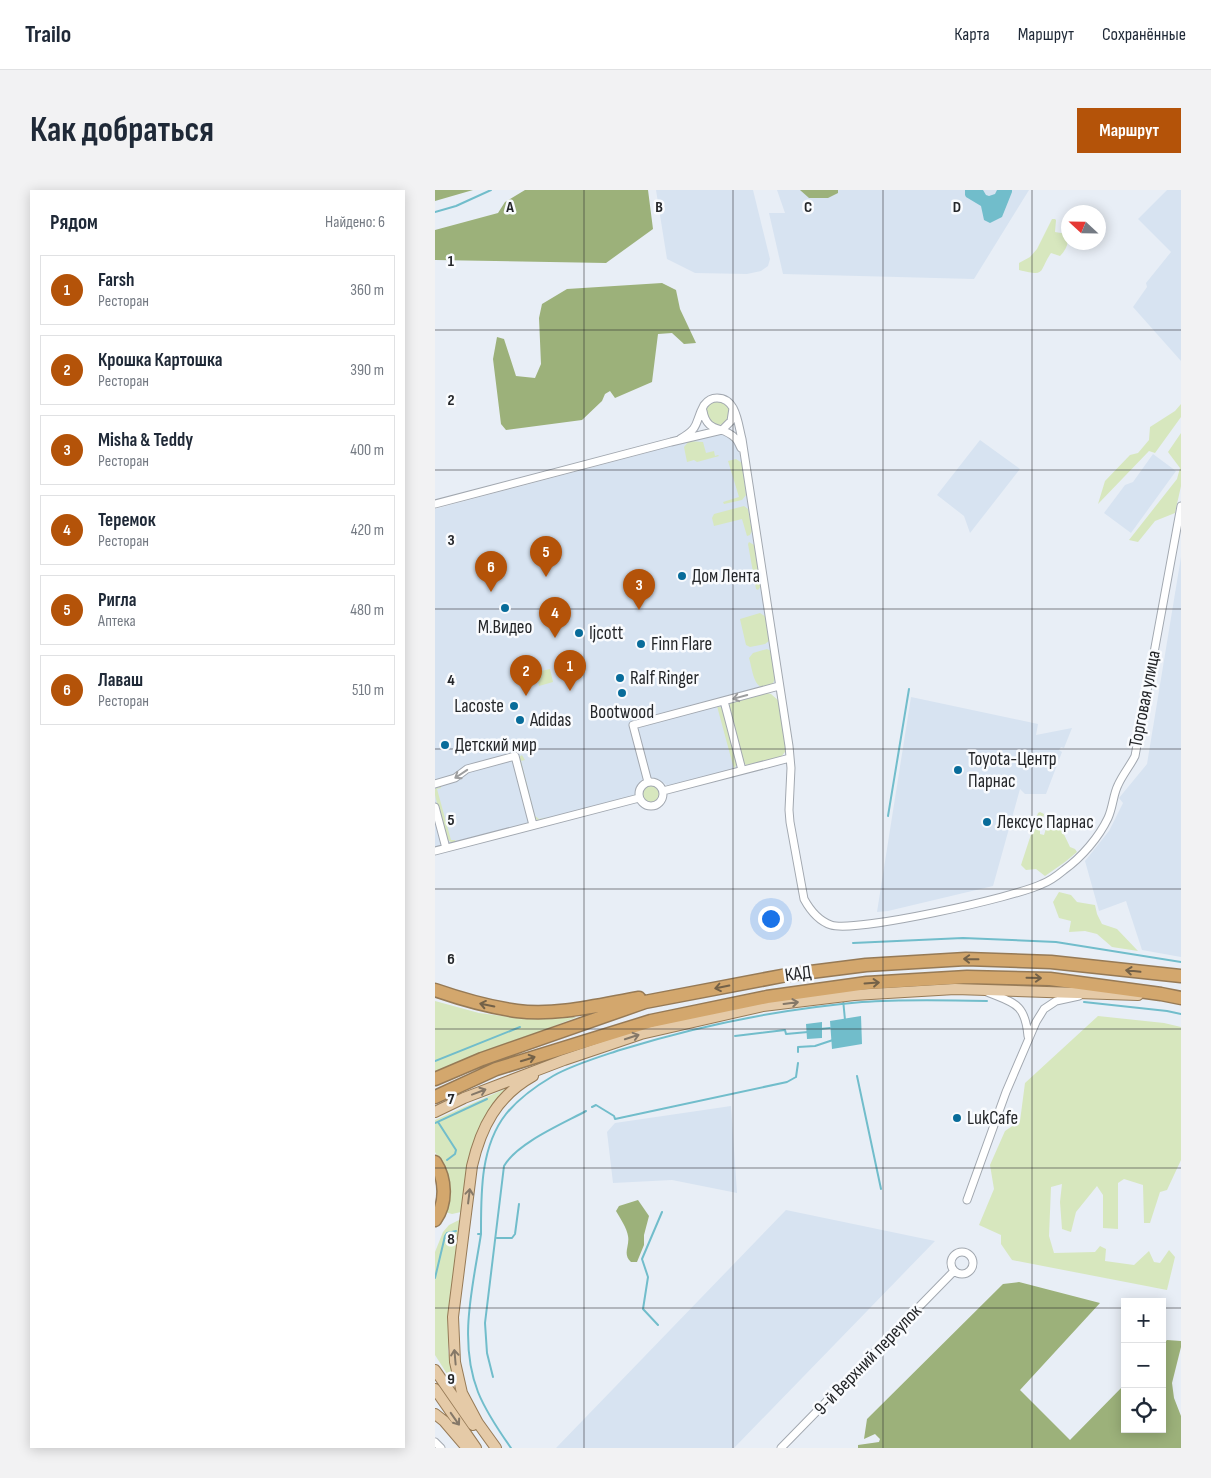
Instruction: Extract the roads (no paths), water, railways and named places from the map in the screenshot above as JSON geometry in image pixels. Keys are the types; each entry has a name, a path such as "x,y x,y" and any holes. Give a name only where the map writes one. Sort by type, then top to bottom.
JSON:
{"highway":[{"name":"КАД","path":"435,1080 482,1059 645,1002 787,974 867,965 966,959 1051,962 1181,976"},
{"name":"КАД","path":"435,1098 496,1069 651,1021 767,997 867,983 967,977 1050,979 1181,998"},
{"path":"435,990 460,999 517,1011 553,1012 644,998 675,996"},
{"path":"435,1162 444,1184 443,1200 435,1220"}],"main road":[{"path":"435,1112 464,1098 564,1060 641,1034 763,1006 854,995 955,989 1125,996 1161,994"},
{"path":"496,1448 478,1424 463,1393 455,1362 453,1316 472,1166 478,1142 495,1110 507,1095 524,1081 564,1060"},
{"path":"435,1370 489,1448"},
{"path":"435,1389 476,1448"},
{"path":"435,1414 444,1421 467,1448"}],"street":[{"path":"663,791 790,758 742,439 733,408 726,400 714,398 709,400 696,426 680,440"},
{"path":"435,504 722,430 731,421 733,408"},
{"path":"703,410 706,422 714,428 735,437 743,453"},
{"name":"Торговая улица","path":"790,758 790,822 804,899 808,907 815,914 831,925 840,926 882,922 1014,894 1042,884 1065,869 1085,851 1108,818 1122,776 1135,756 1181,506"},
{"path":"648,782 633,725 779,686"},
{"path":"724,701 742,770"},
{"path":"435,784 455,778 467,769 515,756 533,825"},
{"path":"652,781 659,784 663,791 663,799 654,806 643,804 639,798 641,786 648,782 652,781"},
{"path":"435,851 639,798"},
{"path":"435,807 446,848"},
{"path":"981,989 1014,1003 1023,1011 1027,1021 1029,1036"},
{"path":"967,1200 1006,1092 1029,1036 1044,1009 1056,1001 1086,994"},
{"name":"9-й Верхний переулок","path":"781,1448 954,1271"},
{"path":"435,1442 441,1448"}],"water":[{"path":"965,190 983,190 989,196 995,194 997,190 1012,190 1012,192 1002,217 990,223 984,220 981,206 966,197"},
{"path":"861,1016 862,1044 832,1049 830,1021"},
{"path":"822,1022 822,1038 807,1039 806,1024"}],"waterway":[{"path":"435,212 456,206 491,190"},
{"path":"888,816 909,689"},
{"path":"853,943 963,938 1056,942 1181,962"},
{"path":"843,999 845,1020"},
{"path":"478,1234 481,1234 484,1171 491,1141 497,1127 511,1108 522,1098 560,1072 603,1055 649,1041 709,1026 770,1014 877,1001 987,1001"},
{"path":"1084,1002 1181,1014"},
{"path":"435,1061 520,1027"},
{"path":"820,1029 830,1028"},
{"path":"735,1036 785,1030 786,1034 808,1032"},
{"path":"798,1052 798,1047 815,1046 833,1040"},
{"path":"592,1107 596,1105 614,1116 615,1119 787,1082 796,1077 798,1063"},
{"path":"857,1076 881,1189"},
{"path":"435,1123 487,1099"},
{"path":"493,1377 487,1353 485,1323 504,1166 510,1158 529,1142 586,1111"},
{"path":"438,1122 456,1150 455,1154 447,1160"},
{"path":"497,1238 512,1238 515,1234 519,1204"},
{"path":"658,1325 643,1309 648,1277 642,1259 662,1212"},
{"path":"435,1278 445,1236 447,1233 456,1231"},
{"path":"481,1234 471,1293 468,1333 469,1353 472,1373 481,1399 511,1448"}],"place":[{"name":"Дом Лента","path":"682,576"},
{"name":"Ригла","path":"546,577"},
{"name":"Лаваш","path":"491,592"},
{"name":"М.Видео","path":"505,608"},
{"name":"Misha & Teddy","path":"639,610"},
{"name":"Ijcott","path":"579,633"},
{"name":"Теремок","path":"555,638"},
{"name":"Finn Flare","path":"641,644"},
{"name":"Ralf Ringer","path":"620,678"},
{"name":"Farsh","path":"570,691"},
{"name":"Bootwood","path":"622,693"},
{"name":"Крошка Картошка","path":"526,696"},
{"name":"Lacoste","path":"514,706"},
{"name":"Adidas","path":"520,720"},
{"name":"Детский мир","path":"445,745"},
{"name":"Toyota-Центр Парнас","path":"958,770"},
{"name":"Лексус Парнас","path":"987,822"},
{"name":"LukCafe","path":"957,1118"}]}
